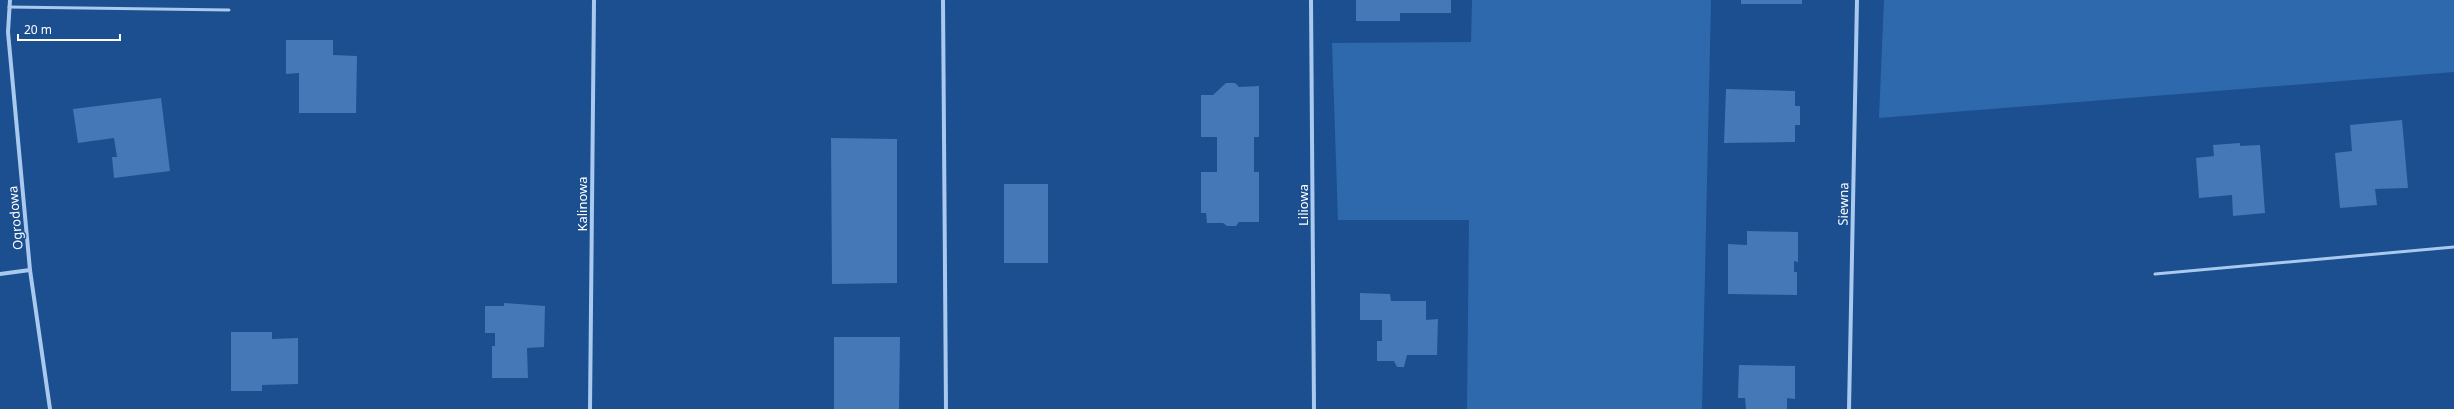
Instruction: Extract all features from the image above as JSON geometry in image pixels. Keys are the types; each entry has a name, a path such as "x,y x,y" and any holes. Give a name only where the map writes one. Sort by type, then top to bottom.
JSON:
{"street":[{"name":"Ogrodowa","path":"10,0 8,32 30,270 50,409"},
{"name":"Kalinowa","path":"590,409 594,0"},
{"path":"943,0 946,409"},
{"name":"Liliowa","path":"1311,0 1314,409"},
{"name":"Siewna","path":"1849,409 1857,0"},
{"path":"0,274 30,270"}],"lane":[{"path":"9,7 229,10"},
{"path":"2155,274 2454,247"}],"shaded area":[{"path":"1472,0 1711,0 1702,409 1467,409 1469,220 1338,220 1332,43 1471,42"},
{"path":"1884,0 2454,0 2454,72 1879,118"}],"building":[{"path":"1356,0 1451,0 1451,13 1400,13 1400,21 1356,21"},
{"path":"1741,0 1802,0 1802,4 1741,4"},
{"path":"286,40 333,40 333,55 357,56 356,113 299,113 299,73 286,74"},
{"path":"1226,83 1235,83 1239,87 1259,86 1259,137 1254,137 1254,172 1259,172 1259,222 1239,222 1236,226 1227,226 1223,223 1207,223 1206,213 1201,213 1201,172 1217,172 1217,137 1201,137 1201,95 1213,95"},
{"path":"1726,89 1795,91 1795,106 1800,106 1800,125 1795,125 1795,142 1724,143"},
{"path":"161,98 170,171 114,178 112,157 117,157 114,138 78,143 73,109"},
{"path":"2402,120 2408,188 2375,189 2377,205 2340,208 2335,153 2352,151 2350,125"},
{"path":"831,138 897,139 897,283 832,284"},
{"path":"2240,143 2240,146 2260,145 2265,213 2233,216 2232,195 2199,198 2196,158 2214,156 2213,145"},
{"path":"1004,184 1048,184 1048,263 1004,263"},
{"path":"1747,231 1798,232 1798,262 1794,261 1794,272 1797,272 1797,295 1728,294 1728,244 1747,245"},
{"path":"1360,293 1390,294 1391,301 1426,301 1426,320 1438,319 1437,355 1407,355 1404,367 1397,367 1394,361 1377,361 1377,341 1382,341 1382,320 1360,320"},
{"path":"504,303 545,306 544,347 527,348 528,378 492,378 492,346 495,346 495,333 485,333 485,306 504,306"},
{"path":"231,332 272,332 272,339 298,338 298,384 262,385 262,391 231,391"},
{"path":"834,337 900,337 899,409 834,409"},
{"path":"1739,365 1795,366 1795,399 1787,398 1787,409 1746,409 1745,398 1738,398"}]}
